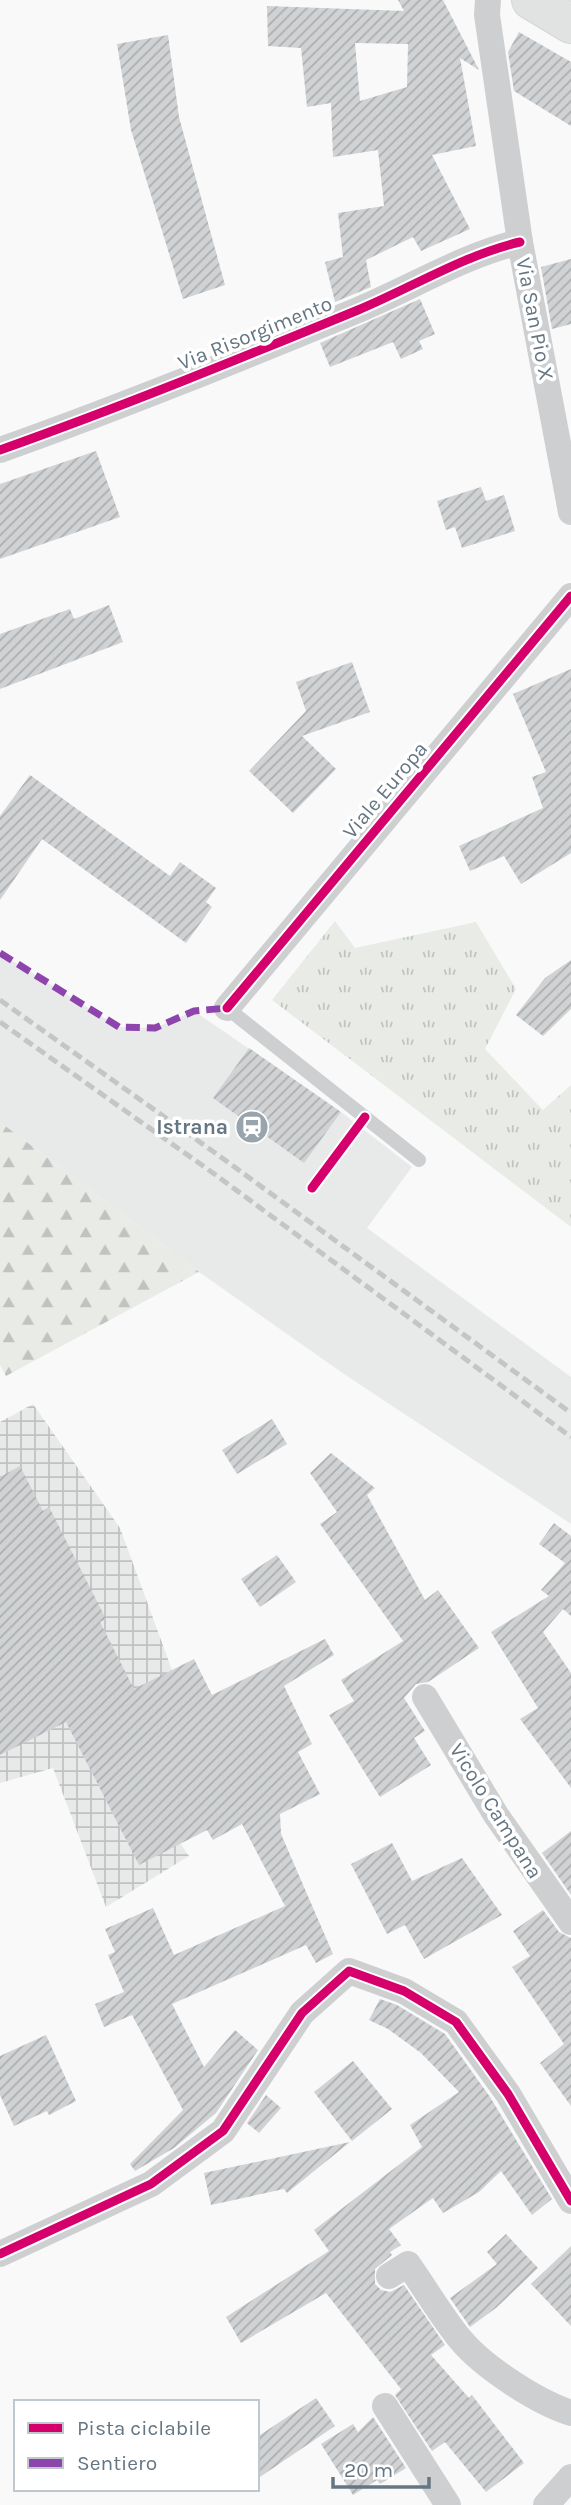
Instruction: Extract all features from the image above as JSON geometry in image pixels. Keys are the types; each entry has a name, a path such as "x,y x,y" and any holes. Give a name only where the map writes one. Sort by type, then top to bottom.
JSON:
{"main road":[{"path":"531,0 571,24"}],"street":[{"name":"Via San Pio X","path":"488,0 487,15 500,124 571,512"},
{"name":"Via Risorgimento","path":"0,450 138,401 386,298 492,250 520,242"},
{"name":"Viale Europa","path":"227,1008 571,596"},
{"name":"Vicolo Campana","path":"425,1697 496,1815 571,1922"},
{"path":"0,2254 152,2184 223,2131 302,2013 349,1971 404,1991 456,2022 508,2094 571,2201"},
{"path":"388,2276 408,2264 461,2340 504,2376 552,2407 571,2413"},
{"path":"385,2406 448,2505"},
{"path":"546,2505 571,2477"}],"lane":[{"path":"227,1008 419,1160"}],"shaded area":[{"path":"0,953 119,1027 155,1028 194,1011 341,1112 412,1167 367,1228 571,1377 571,1524 344,1374 199,1272 0,1122"},
{"path":"33,1404 120,1528 176,1681 155,1807 189,1856 106,1907 53,1768 0,1783 0,1422"}],"green space":[{"path":"335,921 355,948 476,922 516,989 485,1049 543,1110 571,1085 571,1227 272,1000"},
{"path":"0,1122 199,1272 6,1376 0,1365"}],"building":[{"path":"398,0 443,0 479,70 460,58 476,146 432,155 470,229 421,251 413,237 366,260 371,287 335,302 325,262 343,257 338,213 384,206 378,150 333,157 331,103 307,107 301,48 268,46 267,6 404,11","holes":["355,43 408,44 407,87 360,101"]},
{"path":"519,32 571,62 571,126 514,91 508,52"},
{"path":"168,35 179,117 225,285 183,299 131,130 117,44"},
{"path":"571,259 571,324 552,329 541,267"},
{"path":"420,299 435,334 419,341 423,349 401,359 393,342 330,367 320,343"},
{"path":"96,451 120,517 0,559 0,484"},
{"path":"481,487 486,501 504,495 515,531 462,548 455,527 446,530 437,501"},
{"path":"109,605 123,642 0,689 0,634 70,609 74,619"},
{"path":"352,662 370,712 302,736 336,769 293,813 249,771 306,711 296,682"},
{"path":"571,669 571,853 521,884 504,856 470,871 459,846 543,808 532,777 546,772 513,694"},
{"path":"30,775 170,876 180,862 216,888 206,902 212,907 186,943 42,839 0,900 0,816"},
{"path":"571,960 571,1009 543,1036 516,1015 545,978"},
{"path":"249,1048 341,1112 304,1163 213,1098"},
{"path":"272,1419 287,1444 237,1474 222,1450"},
{"path":"331,1453 375,1488 367,1495 425,1600 438,1590 479,1648 428,1682 416,1684 404,1698 425,1731 414,1738 431,1765 380,1797 329,1715 354,1701 341,1680 403,1641 320,1524 337,1512 310,1473"},
{"path":"20,1466 43,1511 49,1507 106,1619 100,1622 134,1689 194,1659 212,1695 325,1639 334,1655 284,1686 312,1744 298,1752 320,1794 280,1814 281,1834 333,1954 316,1963 306,1945 172,2004 204,2067 235,2030 258,2050 216,2113 174,2148 135,2171 130,2164 183,2110 132,2015 104,2027 95,2004 124,1992 108,1955 115,1952 105,1929 153,1908 174,1955 285,1906 242,1824 213,1840 207,1830 139,1865 66,1722 0,1755 0,1477"},
{"path":"554,1523 571,1536 571,1616 563,1609 543,1632 571,1673 571,1788 520,1719 538,1708 491,1632 549,1596 541,1590 565,1563 539,1544"},
{"path":"277,1555 296,1582 260,1607 241,1579"},
{"path":"571,1831 571,1895 542,1853"},
{"path":"392,1843 412,1881 462,1858 502,1915 424,1959 405,1925 387,1934 351,1864"},
{"path":"543,1910 559,1932 571,1938 571,2106 540,2063 564,2044 512,1967 530,1956 513,1931"},
{"path":"380,1999 397,2005 445,2034 490,2097 552,2199 532,2215 501,2171 479,2192 443,2213 433,2198 389,2229 401,2245 390,2252 392,2255 375,2269 375,2284 381,2290 390,2292 404,2285 445,2345 431,2355 469,2398 472,2395 524,2463 486,2492 445,2442 432,2451 395,2395 401,2389 326,2293 241,2343 226,2317 329,2251 314,2230 422,2147 410,2125 459,2092 421,2053 388,2029 369,2020"},
{"path":"46,2035 76,2101 49,2115 47,2111 14,2126 0,2095 0,2056"},
{"path":"353,2061 392,2109 352,2141 314,2092"},
{"path":"266,2095 281,2108 259,2133 247,2123"},
{"path":"350,2142 287,2193 284,2189 211,2205 204,2173"},
{"path":"506,2234 538,2268 496,2308 470,2327 450,2298 497,2264 487,2252"},
{"path":"571,2246 571,2326 531,2284"},
{"path":"316,2398 335,2426 259,2478 259,2436"},
{"path":"373,2417 406,2468 380,2484 377,2480 353,2495 321,2444 353,2424 358,2432"}],"railway":[{"path":"0,1000 225,1160 571,1413"},
{"path":"0,1022 213,1173 571,1437"}],"marked path":[{"path":"0,953 119,1027 155,1028 194,1011 227,1008"}],"cycle path":[{"path":"0,450 358,310 458,263 520,242"},
{"path":"227,1008 571,596"},
{"path":"312,1188 365,1117"},
{"path":"0,2254 151,2184 223,2131 302,2013 349,1971 404,1991 456,2022 508,2094 571,2201"}],"place":[{"name":"Istrana","path":"252,1127"}]}
